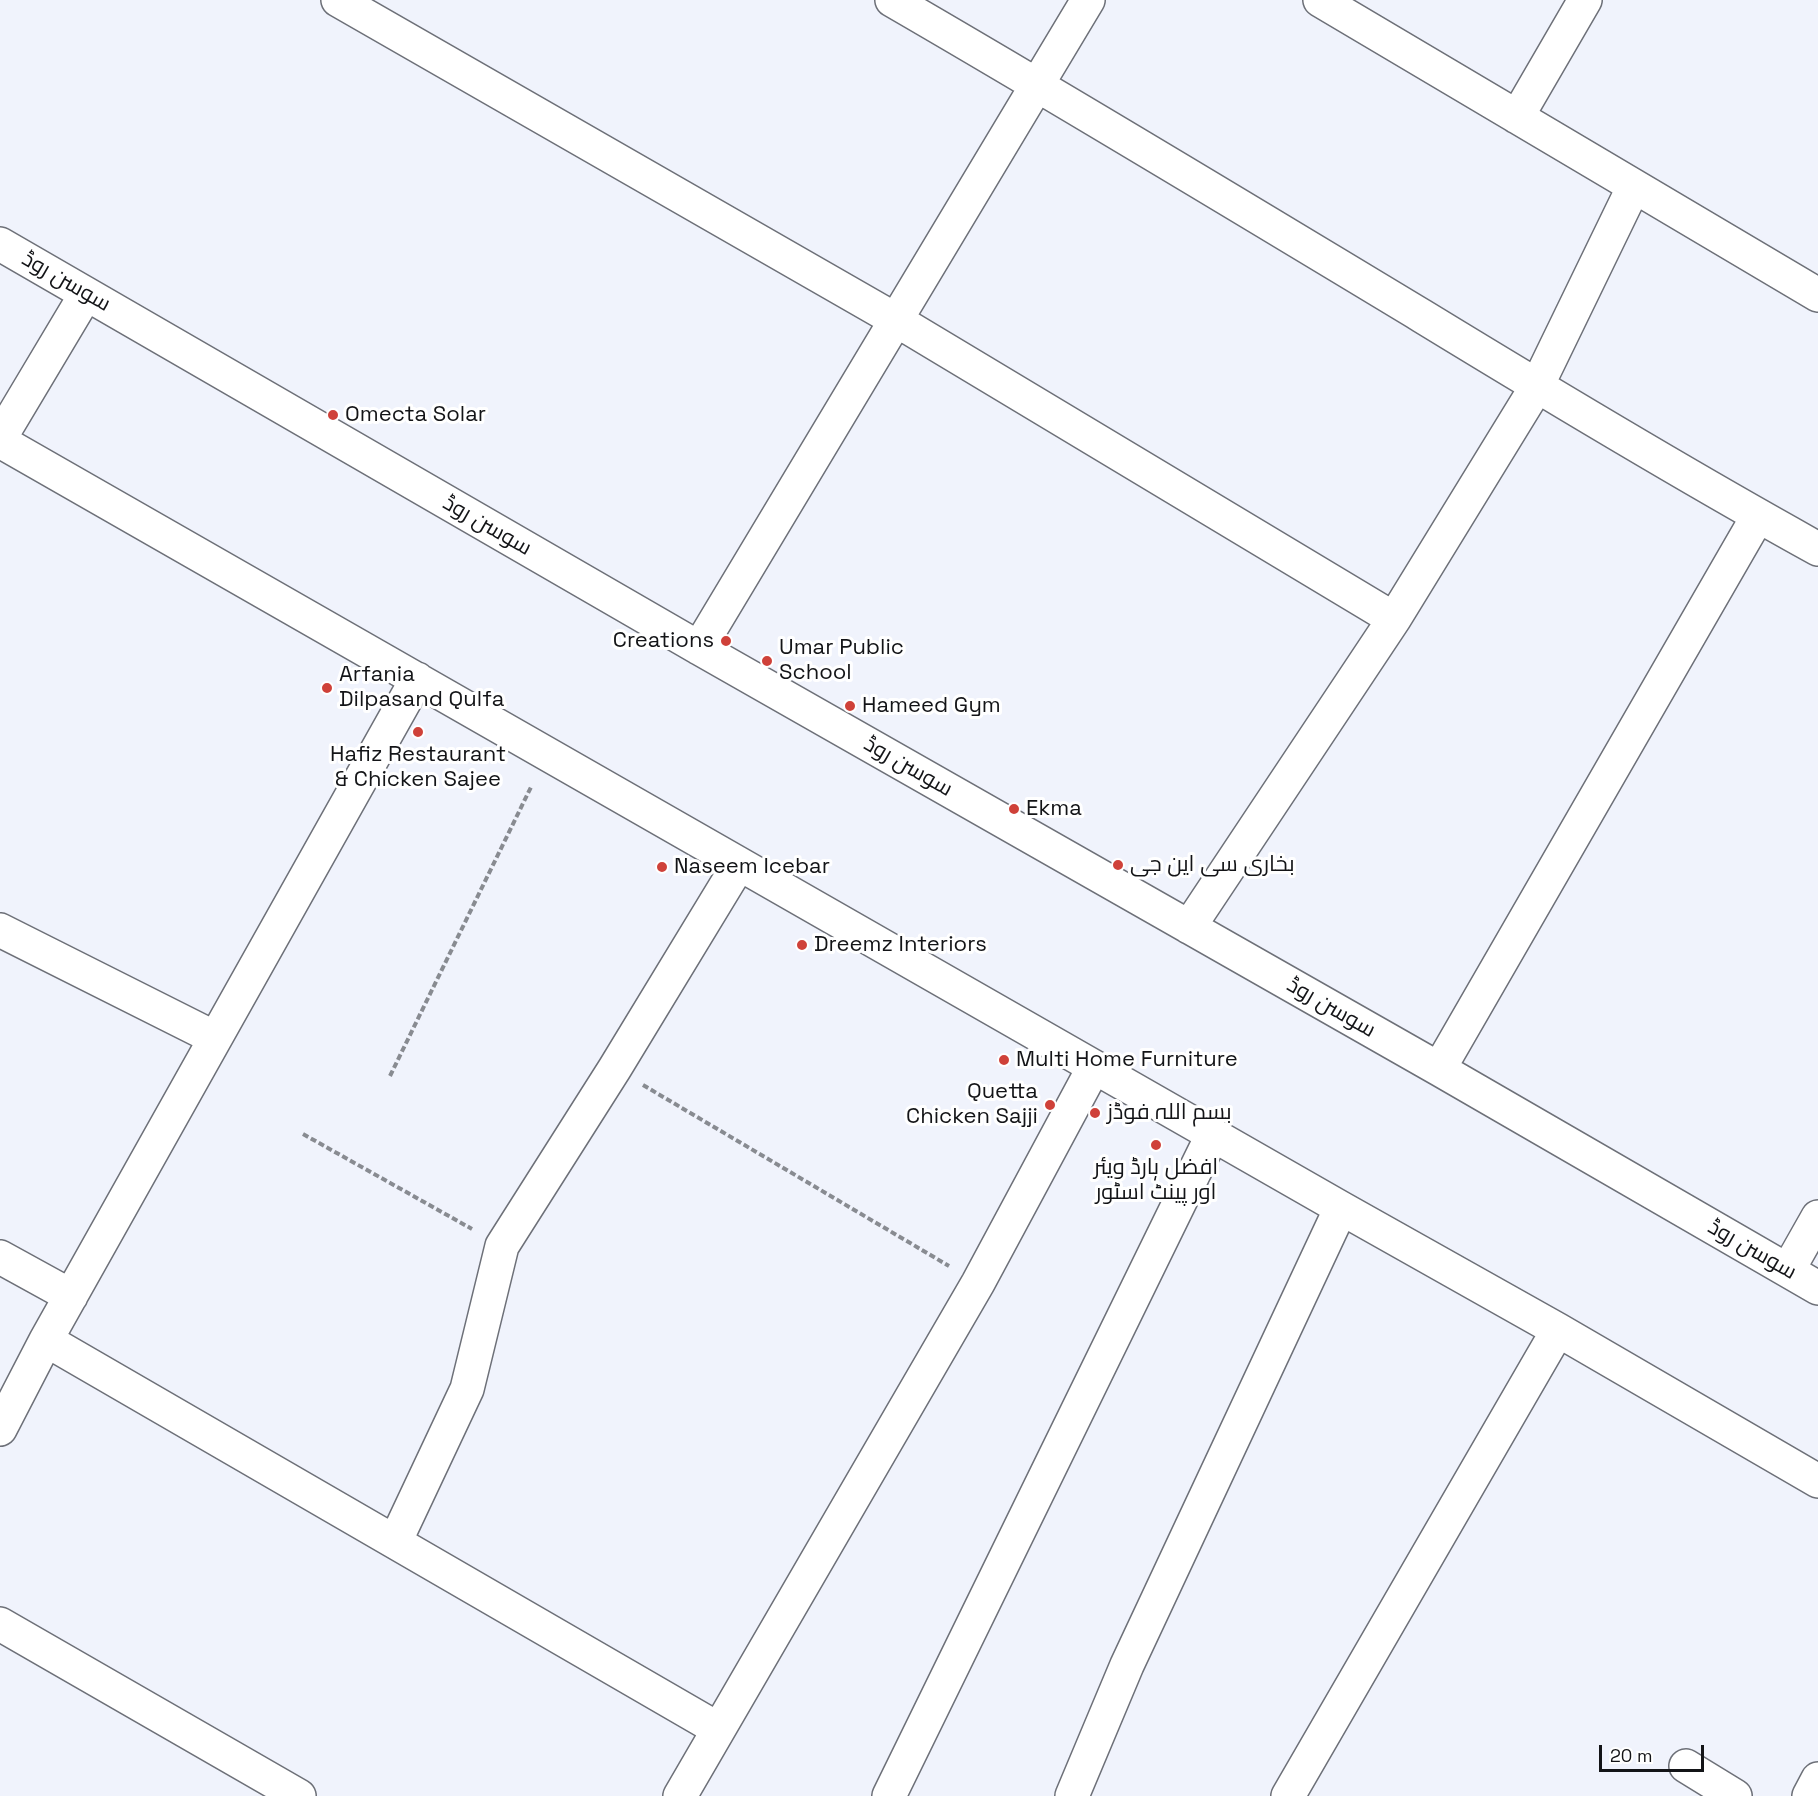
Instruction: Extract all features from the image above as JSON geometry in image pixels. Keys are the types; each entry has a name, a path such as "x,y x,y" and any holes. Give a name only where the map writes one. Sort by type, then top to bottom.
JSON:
{"street":[{"path":"338,0 896,320 1394,619"},
{"path":"892,0 1037,84 1537,386 1818,549"},
{"path":"699,648 1088,0"},
{"path":"1517,117 1585,0"},
{"path":"1337,4 1517,117 1818,295"},
{"path":"1189,927 1394,619 1537,386 1634,186"},
{"name":"سوسن روڈ","path":"0,244 699,648 1439,1069 1818,1288"},
{"path":"86,294 0,439 1818,1481"},
{"path":"1439,1069 1758,516"},
{"path":"0,1429 46,1340 417,679"},
{"path":"395,1542 467,1389 502,1246 615,1068 739,864"},
{"path":"0,930 216,1038"},
{"path":"680,1796 978,1283 1094,1067"},
{"path":"889,1796 1213,1134"},
{"path":"1072,1796 1127,1665 1341,1208"},
{"path":"1788,1270 1818,1217"},
{"path":"0,1257 71,1296"},
{"path":"1288,1796 1557,1330"},
{"path":"46,1340 718,1729"},
{"path":"0,1624 299,1796"},
{"path":"1686,1766 1736,1796"},
{"path":"1809,1796 1818,1779"}],"path":[{"path":"390,1076 547,754"},
{"path":"615,1068 978,1283"},
{"path":"303,1134 502,1246"}],"place":[{"name":"Omecta Solar","path":"333,415"},
{"name":"Creations","path":"726,641"},
{"name":"Umar Public School","path":"767,661"},
{"name":"Arfania Dilpasand Qulfa","path":"327,688"},
{"name":"Hameed Gym","path":"850,706"},
{"name":"Hafiz Restaurant & Chicken Sajee","path":"418,732"},
{"name":"Ekma","path":"1014,809"},
{"name":"بخاری سی این جی","path":"1118,865"},
{"name":"Naseem Icebar","path":"662,867"},
{"name":"Dreemz Interiors","path":"802,945"},
{"name":"Multi Home Furniture","path":"1004,1060"},
{"name":"Quetta Chicken Sajji","path":"1050,1105"},
{"name":"بسم اللہ فوڈز","path":"1095,1113"},
{"name":"افضل ہارڈ ویئر اور پینٹ اسٹور","path":"1156,1145"}]}
